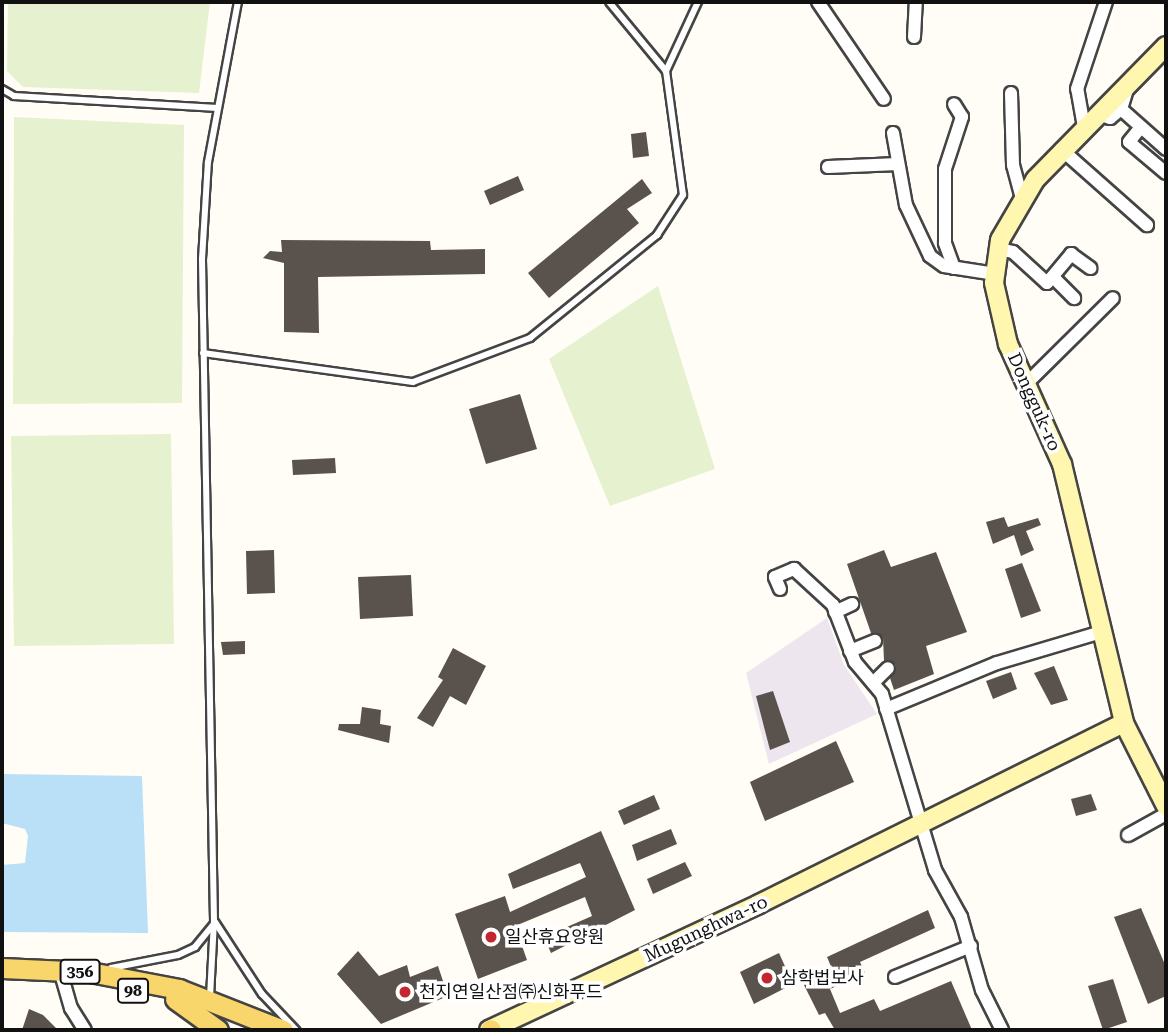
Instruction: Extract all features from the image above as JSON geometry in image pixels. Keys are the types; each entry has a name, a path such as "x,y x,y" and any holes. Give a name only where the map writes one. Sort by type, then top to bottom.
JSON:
{"main road":[{"name":"356","path":"2,968 66,974 209,999 283,1030"},
{"name":"98","path":"2,978 66,974 175,999 259,1030"},
{"path":"175,999 218,1030"}],"street":[{"path":"818,2 884,99"},
{"path":"914,37 916,2"},
{"path":"1084,127 1077,89 1106,2"},
{"name":"Dongguk-ro","path":"1166,46 1127,89 1061,149 1022,199 998,249 995,274 1008,344 1062,464 1124,723 1166,806"},
{"path":"1098,114 1110,118 1121,109 1127,89"},
{"path":"1011,93 1013,165 1022,199"},
{"path":"954,104 962,117 945,169 945,243 954,268"},
{"path":"1121,109 1166,149"},
{"path":"1141,127 1129,142 1166,173"},
{"path":"892,133 906,205 930,256 954,268 995,274"},
{"path":"1061,149 1147,225"},
{"path":"828,167 898,164"},
{"path":"998,249 1013,251 1047,283 1071,254 1090,268"},
{"path":"1053,277 1074,298"},
{"path":"1026,384 1112,298"},
{"path":"780,589 775,577 794,569 835,612 850,651 873,683 886,709 935,870 971,946 982,990 1002,1030"},
{"path":"835,612 852,604"},
{"path":"886,709 997,663 1101,632"},
{"path":"850,651 875,641"},
{"path":"873,683 888,668"},
{"name":"Mugunghwa-ro","path":"490,1030 1124,723"},
{"path":"1128,835 1166,814"},
{"path":"895,977 971,946"},
{"path":"66,974 85,1030"}],"lane":[{"path":"209,999 214,921 202,259 218,108 238,2"},
{"path":"203,353 413,382 530,338 657,234 681,204 683,180 666,71 609,2"},
{"path":"666,71 698,2"},
{"path":"2,89 14,96 218,108"},
{"path":"66,974 178,956 195,947 214,921"},
{"path":"214,921 262,994 296,1030"}],"shaded area":[{"path":"827,618 844,665 877,714 769,764 746,673"}],"green space":[{"path":"8,2 210,2 199,93 23,87 7,71"},
{"path":"14,117 184,125 182,403 13,404"},
{"path":"658,286 715,469 610,506 549,359"},
{"path":"171,434 174,644 14,646 11,436"}],"water":[{"path":"2,774 142,776 148,933 2,932 2,865 25,863 28,836 25,829 2,823"}],"building":[{"path":"646,132 649,156 633,158 631,134"},
{"path":"518,176 524,190 490,205 484,191"},
{"path":"642,179 652,193 627,209 639,223 549,298 528,273"},
{"path":"281,240 430,241 431,250 485,249 485,274 318,277 319,333 284,332 284,263 263,258 270,251 282,252"},
{"path":"520,394 537,449 486,464 469,409"},
{"path":"335,458 336,473 293,475 292,460"},
{"path":"1004,517 1008,527 1038,518 1041,525 1026,531 1034,550 1021,556 1014,535 993,544 986,522"},
{"path":"274,550 275,593 247,594 246,551"},
{"path":"884,550 891,567 936,552 967,632 926,646 934,674 894,690 890,678 896,665 884,661 883,638 871,633 847,564"},
{"path":"1022,563 1041,611 1021,618 1005,569"},
{"path":"411,575 413,616 360,619 358,577"},
{"path":"245,641 245,654 223,655 221,642"},
{"path":"453,648 486,666 466,705 450,696 433,727 417,718 443,680 438,677"},
{"path":"1054,666 1068,700 1051,705 1034,673"},
{"path":"1011,672 1017,689 993,699 986,681"},
{"path":"773,691 790,742 770,750 756,696"},
{"path":"362,707 381,710 380,724 391,726 389,743 338,730 339,724 360,724"},
{"path":"836,741 854,782 765,821 750,782"},
{"path":"1091,794 1097,810 1076,816 1071,799"},
{"path":"654,795 660,809 624,825 618,811"},
{"path":"671,829 677,844 637,861 632,845"},
{"path":"601,831 635,910 551,953 544,937 592,916 585,897 515,926 527,960 478,979 455,914 505,896 510,912 586,877 580,863 513,889 508,874"},
{"path":"685,862 692,876 653,894 647,879"},
{"path":"1141,908 1166,967 1166,996 1148,1004 1114,917"},
{"path":"928,910 935,928 860,962 865,973 830,989 840,1013 874,999 880,1011 951,981 972,1030 835,1030 825,1013 819,1015 802,981 832,969 827,957"},
{"path":"358,951 379,976 407,965 410,977 438,966 448,996 381,1024 337,974"},
{"name":"삼학법보사","path":"779,953 793,984 754,1004 740,972"},
{"path":"1113,979 1127,1022 1103,1030 1088,986"},
{"path":"29,1009 43,1015 58,1030 22,1030"}],"place":[{"name":"일산휴요양원","path":"491,937"},
{"name":"삼학법보사","path":"767,978"},
{"name":"천지연일산점㈜신화푸드","path":"405,992"}]}
